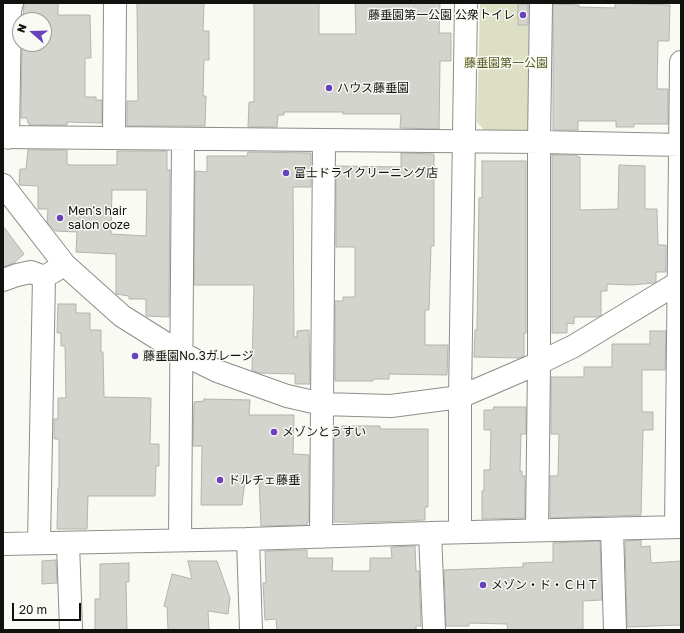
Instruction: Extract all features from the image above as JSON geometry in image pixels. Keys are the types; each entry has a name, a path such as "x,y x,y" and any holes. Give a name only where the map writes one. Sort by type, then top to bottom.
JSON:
{"street":[{"path":"12,3 10,10 6,137 539,142 680,145"},
{"path":"114,138 115,3"},
{"path":"460,532 460,397 466,3"},
{"path":"537,530 539,142 542,3"},
{"path":"3,544 678,527 681,62"},
{"path":"180,540 183,139"},
{"path":"321,537 324,141"},
{"path":"3,185 65,265 122,316 181,353 217,371 287,396 322,404 391,406 460,397 539,363 574,346 680,282"},
{"path":"44,277 65,265"},
{"path":"3,280 17,274 31,272 44,277"},
{"path":"39,543 44,277"},
{"path":"612,529 615,630"},
{"path":"430,533 434,630"},
{"path":"248,539 252,630"},
{"path":"68,543 71,630"}],"green space":[{"name":"藤垂園第一公園","path":"480,3 535,3 533,126 523,133 486,132 477,122"}],"building":[{"path":"24,3 58,3 58,15 90,15 91,58 85,58 85,97 96,97 96,100 102,100 102,123 67,122 67,125 29,125 30,123 28,123 27,118 21,118 22,52 52,52 52,12 23,12"},
{"path":"137,3 204,3 203,31 209,31 209,60 204,60 203,96 206,96 205,126 127,126 127,101 138,101"},
{"path":"254,3 319,3 319,34 356,34 355,3 440,3 439,33 451,33 451,61 440,61 439,129 400,128 401,114 343,114 343,112 284,112 284,115 278,115 277,127 248,127 249,102 254,102"},
{"path":"615,3 670,5 669,41 658,41 657,89 668,89 668,124 634,124 634,127 616,127 616,121 578,121 578,130 553,130 553,4 579,5 579,7 615,8"},
{"name":"藤垂園第一公園 公衆トイレ","path":"518,4 528,4 528,25 518,25"},
{"path":"28,150 67,150 67,164 70,165 117,165 117,151 167,151 167,170 170,170 169,317 146,316 146,299 129,299 129,296 116,294 116,254 76,252 77,232 55,231 47,222 48,209 38,209 38,186 19,185 20,169 26,169","holes":["112,190 147,190 146,236 111,234"]},
{"path":"248,152 311,153 311,187 293,187 294,337 297,337 297,331 309,330 310,384 295,384 295,374 259,373 252,370 254,285 194,285 195,171 207,172 207,156 247,156"},
{"path":"401,153 434,154 434,246 431,246 429,310 425,310 425,345 448,345 447,375 389,374 389,379 373,379 373,381 335,381 335,301 343,301 343,297 355,297 355,247 336,247 336,166 401,167"},
{"path":"552,155 577,155 577,157 580,157 580,210 618,209 619,165 645,166 645,209 657,209 658,245 666,245 666,272 656,272 656,282 631,285 607,284 607,291 601,291 601,315 597,317 574,317 574,324 567,323 567,333 552,333"},
{"path":"482,161 526,161 526,333 524,333 524,356 520,358 474,357 475,330 477,330 479,198 482,198"},
{"path":"3,226 24,254 14,263 3,267"},
{"path":"58,304 76,304 76,313 90,313 90,330 101,330 104,397 151,398 150,444 159,444 159,466 156,466 155,496 88,496 87,529 57,529 59,439 54,439 54,419 58,419 58,398 66,398 65,346 61,346 61,333 57,333"},
{"path":"650,331 666,331 665,370 642,370 642,412 653,412 653,430 643,430 641,515 550,518 550,476 558,476 559,434 551,434 551,377 584,377 584,367 612,367 612,344 650,344"},
{"path":"204,399 250,400 249,415 294,415 293,454 309,455 309,522 307,522 307,525 261,526 259,481 245,480 242,505 201,505 202,446 193,446 194,402 204,401"},
{"path":"494,407 526,407 526,434 521,434 520,471 522,471 522,476 525,476 525,518 482,519 484,470 490,470 491,430 484,430 484,410 493,410"},
{"path":"342,426 380,426 380,429 428,429 428,507 425,507 425,520 334,522 334,429 342,429"},
{"path":"641,540 641,547 650,546 651,563 681,561 681,625 627,627 625,541"},
{"path":"600,541 602,600 583,601 583,630 508,630 507,624 469,623 469,626 446,626 444,570 523,567 523,563 553,562 553,543"},
{"path":"415,546 416,571 419,571 421,626 416,626 416,630 277,630 276,619 265,620 263,583 266,583 265,551 307,550 307,558 333,558 332,571 370,571 370,558 392,558 391,547"},
{"path":"56,560 57,583 42,584 42,561"},
{"path":"188,561 217,561 230,598 228,614 208,611 209,630 168,630 167,607 164,606 172,574 192,579"},
{"path":"129,563 129,582 126,582 127,630 95,630 95,599 100,599 100,564"}],"place":[{"name":"藤垂園第一公園 公衆トイレ","path":"523,15"},
{"name":"ハウス藤垂園","path":"329,88"},
{"name":"富士ドライクリーニング店","path":"286,173"},
{"name":"Men's hair salon ooze","path":"60,218"},
{"name":"藤垂園No.3ガレージ","path":"135,356"},
{"name":"メゾンとうすい","path":"274,432"},
{"name":"ドルチェ藤垂","path":"220,480"},
{"name":"メゾン・ド・ＣＨＴ","path":"483,585"}]}
